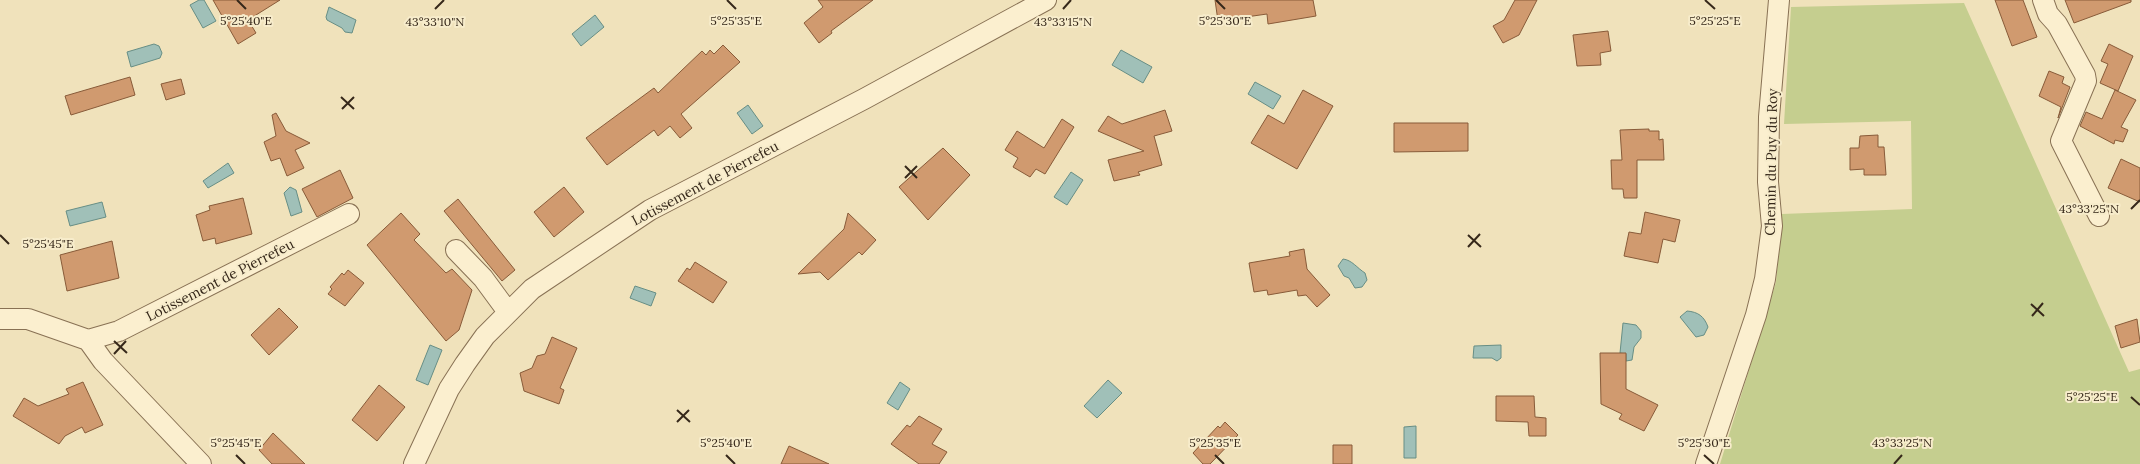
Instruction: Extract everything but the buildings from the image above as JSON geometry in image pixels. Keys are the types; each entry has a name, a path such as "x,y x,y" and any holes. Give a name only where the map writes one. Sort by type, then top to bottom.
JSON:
{"street":[{"name":"Lotissement de Pierrefeu","path":"414,464 449,389 465,364 485,336 532,288 650,210 864,99 1046,0"},
{"name":"Chemin du Puy du Roy","path":"1706,464 1756,315 1765,279 1772,226 1768,182 1769,117 1779,0"},
{"path":"2043,0 2048,14 2057,24 2085,75 2086,80 2061,141 2099,216"},
{"name":"Lotissement de Pierrefeu","path":"88,340 119,331 350,214"},
{"path":"456,250 483,278 508,312"},
{"path":"0,319 28,319 88,340 103,361 201,464"}],"green space":[{"path":"1964,3 2129,372 2140,369 2140,464 1720,464 1776,282 1782,214 1912,209 1911,121 1784,124 1791,7"}],"water":[{"path":"199,0 204,0 216,21 203,28 190,5"},
{"path":"329,7 356,20 352,33 345,32 342,28 327,20"},
{"path":"595,15 604,27 581,46 572,34"},
{"path":"154,44 159,46 162,53 160,58 131,67 127,52"},
{"path":"1121,50 1152,67 1143,83 1112,65"},
{"path":"1255,82 1281,96 1273,109 1248,94"},
{"path":"748,105 763,126 752,134 737,113"},
{"path":"228,163 234,173 208,188 203,181"},
{"path":"1071,172 1083,180 1067,205 1054,197"},
{"path":"290,187 296,190 302,212 291,216 284,193"},
{"path":"102,202 106,217 70,226 66,211"},
{"path":"1343,259 1365,273 1367,280 1362,287 1355,288 1349,278 1344,276 1338,266"},
{"path":"635,286 656,293 651,306 630,298"},
{"path":"1687,311 1694,312 1705,320 1708,327 1704,335 1696,337 1680,317"},
{"path":"1623,323 1636,325 1641,331 1641,338 1634,347 1632,360 1626,361 1626,354 1620,353"},
{"path":"430,345 442,350 428,385 416,380"},
{"path":"1501,345 1501,358 1497,361 1492,358 1473,358 1474,346"},
{"path":"1108,380 1122,393 1097,418 1084,406"},
{"path":"900,382 910,389 898,410 887,403"},
{"path":"1416,426 1416,458 1404,458 1404,427"}]}
